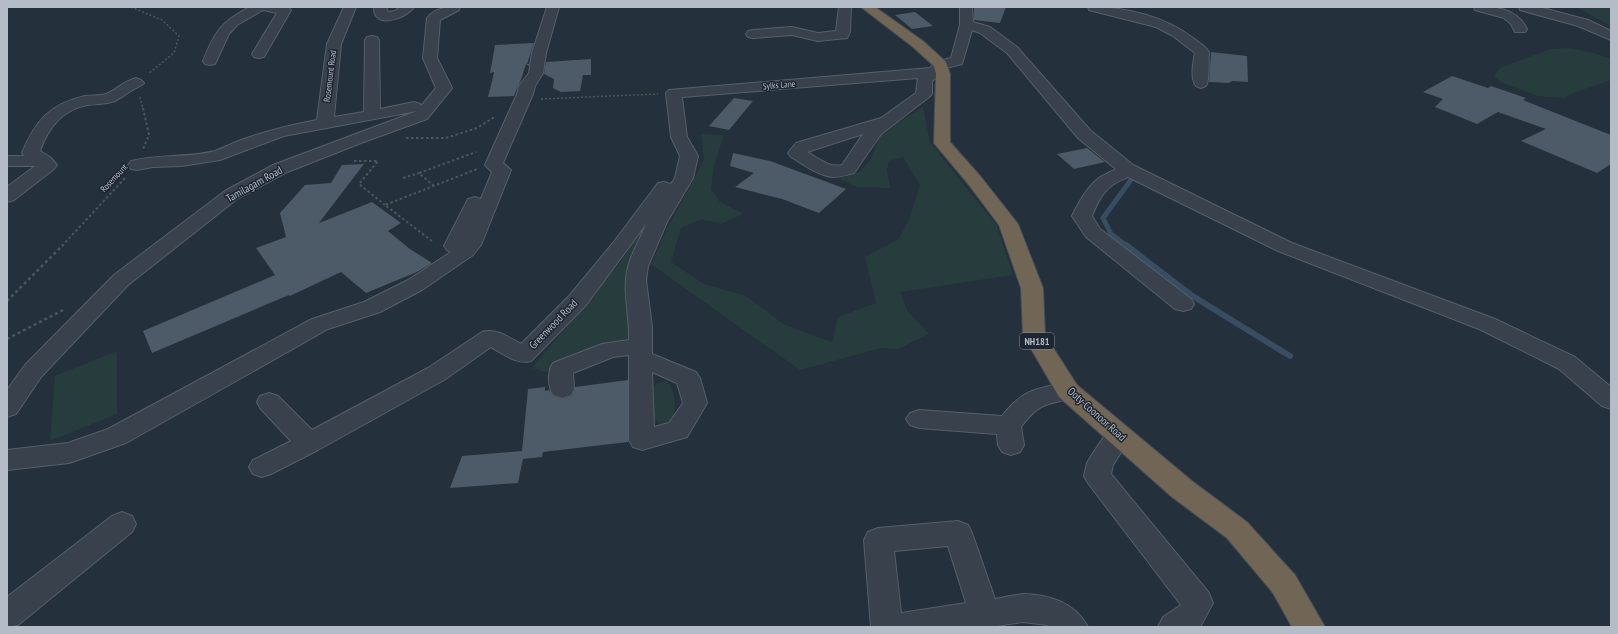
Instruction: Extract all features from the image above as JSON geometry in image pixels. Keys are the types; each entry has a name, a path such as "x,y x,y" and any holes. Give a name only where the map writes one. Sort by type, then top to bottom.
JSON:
{"highway":[{"path":"867,7 918,44 938,68"},
{"name":"Ooty-Coonoor Road","path":"938,68 943,74 942,143 975,181 1008,224 1032,288 1034,336 1068,391 1182,488 1237,530 1284,584 1308,627"}],"street":[{"path":"210,61 217,42 224,30 232,21 260,7"},
{"path":"258,54 285,10 265,7"},
{"name":"Rosemount Road","path":"325,124 334,43 343,22 350,11 350,7"},
{"path":"380,7 380,12 385,16 399,14 408,7"},
{"name":"Tamilagam Road","path":"7,408 33,371 121,280 231,195 279,169 355,139 420,116 444,88 430,58 434,18 454,7"},
{"path":"7,460 69,453 117,436 320,324 372,307 415,285 466,252 474,241 502,170 495,163 527,86 536,73 539,52 553,7"},
{"path":"753,34 792,31 818,37 842,35 844,29 843,14 845,7"},
{"path":"1094,7 1137,17 1162,25 1188,41 1202,52 1200,63 1202,83"},
{"path":"1480,7 1515,18 1519,23 1520,29"},
{"path":"1525,7 1583,23 1611,36"},
{"path":"885,122 802,147 797,153 822,168 833,172 848,169 868,138 885,122 912,106 924,94 925,79 938,68 957,61 966,16"},
{"path":"966,16 977,26 985,30 1012,50 1084,134 1127,169 1285,247 1487,324 1566,363 1611,400"},
{"path":"372,40 372,115"},
{"name":"Sylks Lane","path":"688,154 679,137 674,94 938,68"},
{"path":"7,196 48,165 32,153 37,135 57,112 67,105 83,101 108,98 128,84 136,83"},
{"path":"137,165 153,162 182,161 220,155 245,144 281,132 431,104"},
{"path":"562,389 561,369 575,362 610,349 640,352 641,327 636,280 638,266 657,222 684,178 688,154"},
{"name":"Greenwood Road","path":"262,467 436,374 490,337 523,355 578,300 620,247 688,154"},
{"path":"7,161 44,161"},
{"path":"1127,169 1118,176 1107,180 1090,199 1082,216 1093,233 1182,304"},
{"path":"919,419 1009,436 1020,410 1037,397 1068,391"},
{"path":"269,402 309,442"},
{"path":"1119,435 1100,463 1097,476 1198,603 1191,616 1174,627"},
{"path":"7,615 122,524"},
{"path":"887,627 878,540 958,532 985,614"},
{"path":"900,627 1023,608 1054,612 1072,627"}],"path":[{"path":"131,7 162,20 180,36 174,53 136,83"},
{"name":"Rosemount","path":"7,301 51,258 137,165 149,135 143,104 136,83"},
{"path":"403,178 476,152"},
{"path":"354,161 378,161 359,184 432,241"},
{"path":"385,205 495,163"},
{"path":"419,173 434,186"}],"green space":[{"path":"1576,7 1611,7 1611,26"},
{"path":"1568,48 1590,52 1611,59 1611,80 1576,92 1564,98 1538,96 1501,82 1494,76 1500,68 1551,49"},
{"path":"923,107 930,142 997,226 1013,275 900,292 908,312 929,334 898,349 881,348 800,370 651,264 667,229 704,160 701,134 724,135 714,165 711,189 720,202 743,214 721,224 702,219 681,228 671,262 704,284 746,296 785,325 832,342 838,317 876,303 865,257 899,239 910,217 920,185 903,157 889,161 887,170 890,188 857,187 838,178 860,172 871,159 881,133"},
{"path":"684,163 645,240 632,337 545,372 532,368 622,260"},
{"path":"117,351 117,414 50,441 55,376"},
{"path":"667,381 673,391 675,401 674,411 672,422 660,424 653,417 651,388 661,382"}],"building":[{"path":"974,7 1006,7 1000,23 974,20"},
{"path":"915,12 933,26 912,29 895,15"},
{"path":"534,43 527,64 529,64 529,66 526,64 514,96 488,97 494,72 490,73 495,45"},
{"path":"1211,52 1247,56 1248,82 1209,82"},
{"path":"591,59 591,75 583,75 580,91 561,92 553,88 554,79 544,74 546,62"},
{"path":"1452,76 1488,88 1491,86 1526,98 1523,100 1611,135 1611,164 1597,173 1521,141 1546,129 1498,112 1477,124 1435,107 1443,99 1423,92"},
{"path":"734,98 753,101 729,130 709,126"},
{"path":"1087,148 1105,162 1074,169 1057,154"},
{"path":"733,153 770,161 846,189 819,213 782,199 735,187 754,173 730,166"},
{"path":"364,164 319,223 372,202 401,223 388,231 410,249 432,263 417,272 366,293 341,272 290,296 289,295 152,353 143,331 275,275 256,248 286,237 280,213 305,185 331,183 342,165"},
{"path":"628,380 628,442 543,452 542,457 523,459 518,483 450,488 462,456 522,451 528,389 545,387 545,391 549,390 553,396 562,399 572,396 575,387"}],"waterway":[{"path":"1127,246 1111,234 1103,218 1136,173"},
{"path":"1126,245 1191,295 1290,356"}]}
